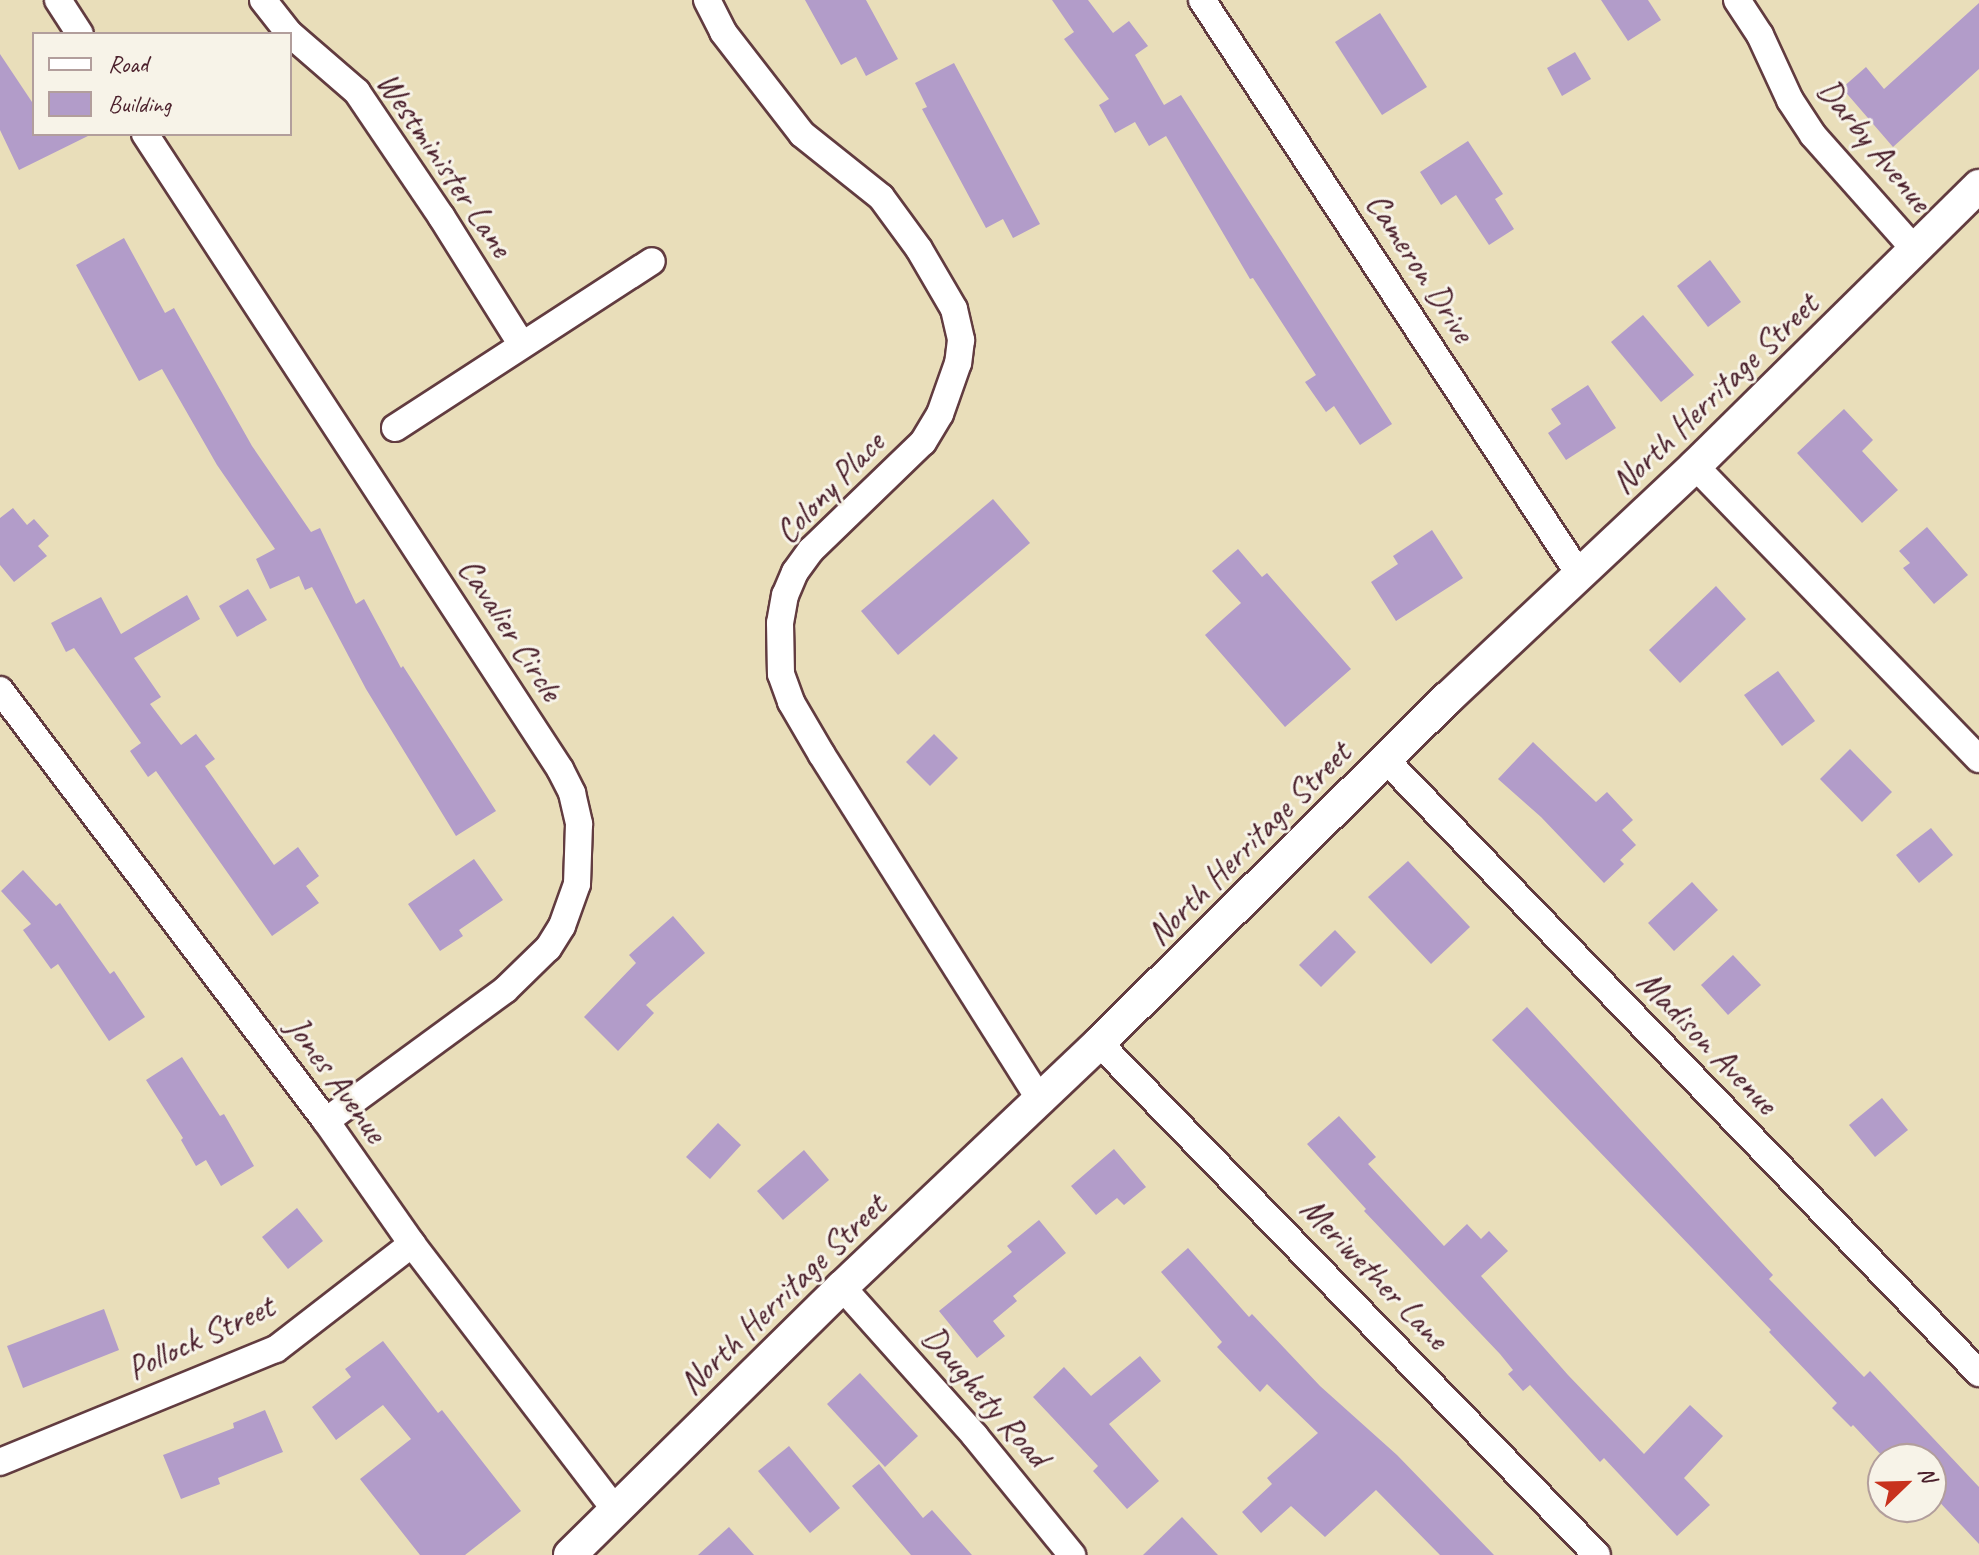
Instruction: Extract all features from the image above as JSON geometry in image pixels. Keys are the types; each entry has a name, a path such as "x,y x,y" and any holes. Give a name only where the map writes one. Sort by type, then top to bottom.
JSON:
{"street":[{"path":"58,0 79,32"},
{"name":"Westminister Lane","path":"263,0 288,32"},
{"name":"Colony Place","path":"707,0 723,32 802,134 881,197 919,249 954,309 961,340 960,352 952,386 940,414 923,442 811,550 795,572 785,595 780,623 781,674 791,702 822,755 1040,1100"},
{"name":"Cameron Drive","path":"1202,0 1579,574"},
{"name":"Darby Avenue","path":"1737,0 1760,35 1790,100 1813,135 1915,250"},
{"name":"Westminister Lane","path":"292,36 357,92 441,216 522,345"},
{"name":"Cavalier Circle","path":"146,136 560,769 572,793 579,824 577,884 567,915 548,948 505,990 326,1121"},
{"name":"North Herritage Street","path":"570,1555 842,1287 1099,1043 1386,760 1695,466 1979,186"},
{"path":"395,428 652,261"},
{"path":"1695,466 1979,759"},
{"name":"Jones Avenue","path":"0,690 326,1121 412,1244 616,1511"},
{"name":"Madison Avenue","path":"1386,760 1979,1373"},
{"name":"Meriwether Lane","path":"1099,1043 1597,1555"},
{"name":"Pollock Street","path":"0,1462 276,1349 412,1244"},
{"name":"Daughety Road","path":"842,1287 975,1436 1072,1555"}],"building":[{"path":"805,0 866,0 898,59 866,76 856,57 841,65"},
{"path":"1052,0 1088,0 1113,33 1129,21 1148,46 1135,55 1164,105 1181,95 1392,424 1360,445 1334,406 1326,412 1305,382 1316,375 1253,278 1250,279 1166,136 1149,146 1135,122 1115,133 1099,105 1109,99 1064,39 1074,32"},
{"path":"1601,0 1648,0 1661,20 1628,41"},
{"path":"1979,3 1979,69 1893,147 1842,88 1866,67 1884,89"},
{"path":"1380,13 1427,87 1382,115 1335,42"},
{"path":"1575,52 1591,79 1562,96 1547,68"},
{"path":"0,54 32,102 32,136 88,136 19,170 0,130"},
{"path":"954,63 1040,224 1013,238 1003,219 986,228 922,109 927,107 915,83"},
{"path":"1468,141 1503,194 1495,199 1514,229 1489,245 1456,195 1441,205 1420,172"},
{"path":"124,238 165,313 174,308 252,446 311,532 320,528 356,604 364,599 401,668 403,666 496,811 456,836 366,689 312,587 305,590 299,576 270,589 256,559 275,549 217,465 162,369 139,381 76,265"},
{"path":"1710,260 1741,302 1708,327 1677,286"},
{"path":"1643,315 1694,375 1661,402 1611,342"},
{"path":"1588,385 1616,428 1566,460 1548,433 1561,424 1551,409"},
{"path":"1844,409 1873,440 1862,451 1898,490 1862,523 1797,453"},
{"path":"993,499 1030,543 898,655 861,611"},
{"path":"13,508 27,525 34,519 49,536 38,546 47,556 14,582 0,565 0,518"},
{"path":"1927,527 1968,575 1934,604 1903,568 1910,563 1899,551"},
{"path":"1432,530 1463,578 1396,621 1371,582 1398,564 1393,556"},
{"path":"1238,549 1262,577 1267,573 1351,669 1285,727 1205,635 1241,603 1212,571"},
{"path":"1716,586 1746,619 1680,683 1649,650"},
{"path":"248,589 267,620 237,637 219,606"},
{"path":"187,595 200,619 134,658 161,697 150,704 181,745 196,734 215,759 205,766 274,865 298,847 319,876 306,886 319,903 272,936 156,771 148,777 130,751 141,743 74,648 66,652 51,623 101,597 121,634"},
{"path":"1778,671 1815,721 1782,746 1744,695"},
{"path":"934,734 958,758 930,786 906,762"},
{"path":"1533,742 1596,802 1607,792 1633,820 1622,830 1636,845 1620,860 1624,864 1604,883 1541,817 1498,779"},
{"path":"1850,749 1892,792 1862,822 1820,779"},
{"path":"1931,828 1953,855 1919,883 1896,855"},
{"path":"474,859 503,900 459,930 463,936 440,951 408,904"},
{"path":"1408,861 1470,927 1431,964 1368,897"},
{"path":"23,870 56,906 60,903 110,974 114,971 145,1017 109,1041 58,964 51,969 23,930 31,924 1,891"},
{"path":"1692,882 1718,910 1674,951 1648,923"},
{"path":"673,916 705,953 646,1005 654,1013 618,1051 584,1017 636,963 629,955"},
{"path":"1335,930 1356,952 1321,987 1299,965"},
{"path":"1733,955 1761,985 1728,1015 1701,985"},
{"path":"1527,1007 1773,1275 1769,1279 1864,1377 1870,1371 1938,1443 1870,1443 1853,1425 1851,1427 1832,1408 1837,1403 1769,1332 1771,1330 1492,1040"},
{"path":"182,1057 220,1116 224,1114 254,1166 221,1186 206,1160 196,1166 181,1140 183,1138 146,1080"},
{"path":"1882,1098 1908,1130 1875,1157 1849,1125"},
{"path":"1339,1116 1376,1157 1368,1164 1444,1246 1467,1224 1481,1239 1489,1231 1508,1251 1481,1276 1568,1375 1644,1454 1690,1405 1723,1436 1684,1478 1710,1505 1677,1536 1604,1458 1600,1462 1530,1385 1523,1391 1508,1374 1513,1370 1500,1354 1364,1211 1366,1209 1307,1144"},
{"path":"718,1123 741,1145 710,1179 686,1157"},
{"path":"1114,1149 1146,1187 1124,1205 1117,1198 1096,1215 1071,1186"},
{"path":"804,1150 829,1180 783,1220 757,1191"},
{"path":"297,1208 323,1241 288,1269 262,1237"},
{"path":"1039,1220 1066,1253 1013,1296 1017,1301 993,1321 1005,1336 977,1358 939,1311 1012,1252 1007,1246"},
{"path":"1188,1248 1249,1317 1252,1314 1320,1386 1397,1455 1494,1555 1440,1555 1376,1490 1325,1537 1291,1506 1261,1533 1242,1512 1272,1484 1267,1478 1318,1433 1267,1384 1260,1392 1217,1347 1222,1342 1161,1272"},
{"path":"104,1309 119,1350 23,1388 7,1346"},
{"path":"383,1341 438,1413 442,1410 521,1511 465,1555 420,1555 360,1479 411,1439 383,1405 336,1440 312,1407 351,1377 345,1369"},
{"path":"1140,1356 1161,1381 1109,1424 1159,1481 1127,1509 1093,1471 1098,1466 1033,1397 1064,1367 1091,1396"},
{"path":"860,1373 918,1436 885,1467 827,1404"},
{"path":"265,1410 283,1452 218,1478 220,1484 181,1499 163,1455 234,1428 233,1423"},
{"path":"789,1446 840,1508 810,1533 758,1471"},
{"path":"1947,1453 1979,1487 1979,1544 1947,1510"},
{"path":"879,1464 923,1518 932,1510 972,1555 911,1555 852,1486"},
{"path":"1182,1517 1218,1555 1143,1555"},
{"path":"729,1527 754,1555 698,1555"}]}
